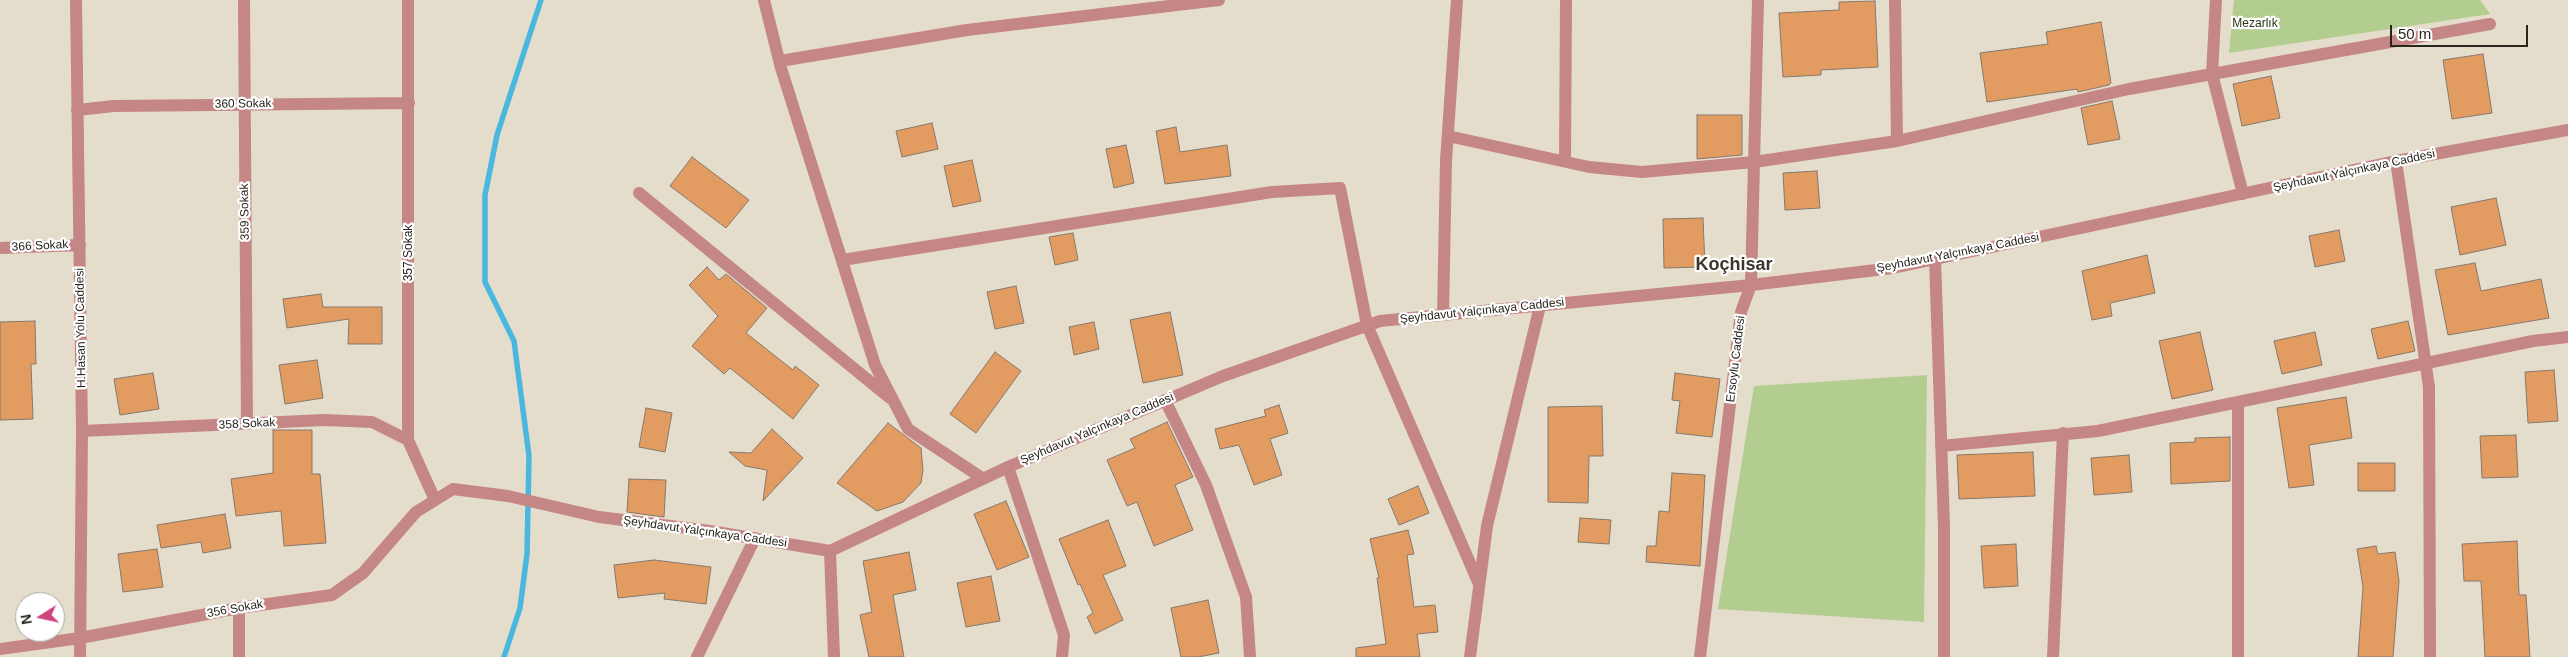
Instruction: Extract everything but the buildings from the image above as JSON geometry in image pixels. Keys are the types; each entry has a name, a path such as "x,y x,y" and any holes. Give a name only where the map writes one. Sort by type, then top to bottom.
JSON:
{"street":[{"name":"H.Hasan Yolu Caddesi","path":"76,0 82,430 80,657"},
{"name":"359 Sokak","path":"244,0 247,424"},
{"name":"357 Sokak","path":"408,0 408,440 435,500"},
{"path":"764,0 780,61 875,365 908,429 982,478"},
{"path":"780,61 967,30 1219,0"},
{"path":"1443,315 1448,136 1457,0"},
{"path":"1565,161 1566,0"},
{"name":"Ersoylu Caddesi","path":"1700,657 1741,312 1751,285 1758,0"},
{"path":"1895,0 1897,141"},
{"path":"2216,0 2212,74 2243,194"},
{"path":"1448,136 1589,167 1642,172 1754,162 1897,141 2129,89 2490,24"},
{"name":"360 Sokak","path":"78,110 114,106 409,103"},
{"name":"Şeyhdavut Yalçınkaya Caddesi","path":"435,500 453,489 508,496 599,517 755,538 830,551 982,478 1165,400 1223,376 1380,321 1751,285 1893,268 2396,161 2568,130"},
{"path":"2396,161 2429,387 2430,657"},
{"path":"842,260 1272,192 1340,188 1367,325 1479,584"},
{"path":"639,193 894,402"},
{"name":"366 Sokak","path":"0,248 80,244"},
{"path":"1935,259 1944,526 1944,657"},
{"path":"1470,657 1487,526 1540,306"},
{"path":"1941,446 2098,430 2238,404 2533,341 2568,337"},
{"path":"1165,400 1206,485 1246,597 1250,657"},
{"path":"2238,404 2238,657"},
{"name":"358 Sokak","path":"82,430 324,420 372,422 408,440"},
{"path":"2053,657 2063,434"},
{"path":"1008,467 1064,635 1062,657"},
{"name":"356 Sokak","path":"0,649 80,638 239,608 332,594 363,573 416,512 435,500"},
{"path":"697,657 755,538"},
{"path":"830,551 834,657"},
{"path":"239,608 239,657"}],"green space":[{"name":"Mezarlık","path":"2234,0 2480,0 2490,14 2229,53"},
{"path":"1927,375 1924,622 1718,609 1754,386"}],"waterway":[{"path":"504,657 520,608 527,554 529,456 514,341 485,282 485,195 497,135 541,0"}],"district":[{"name":"Koçhisar","path":"1734,265"}]}
